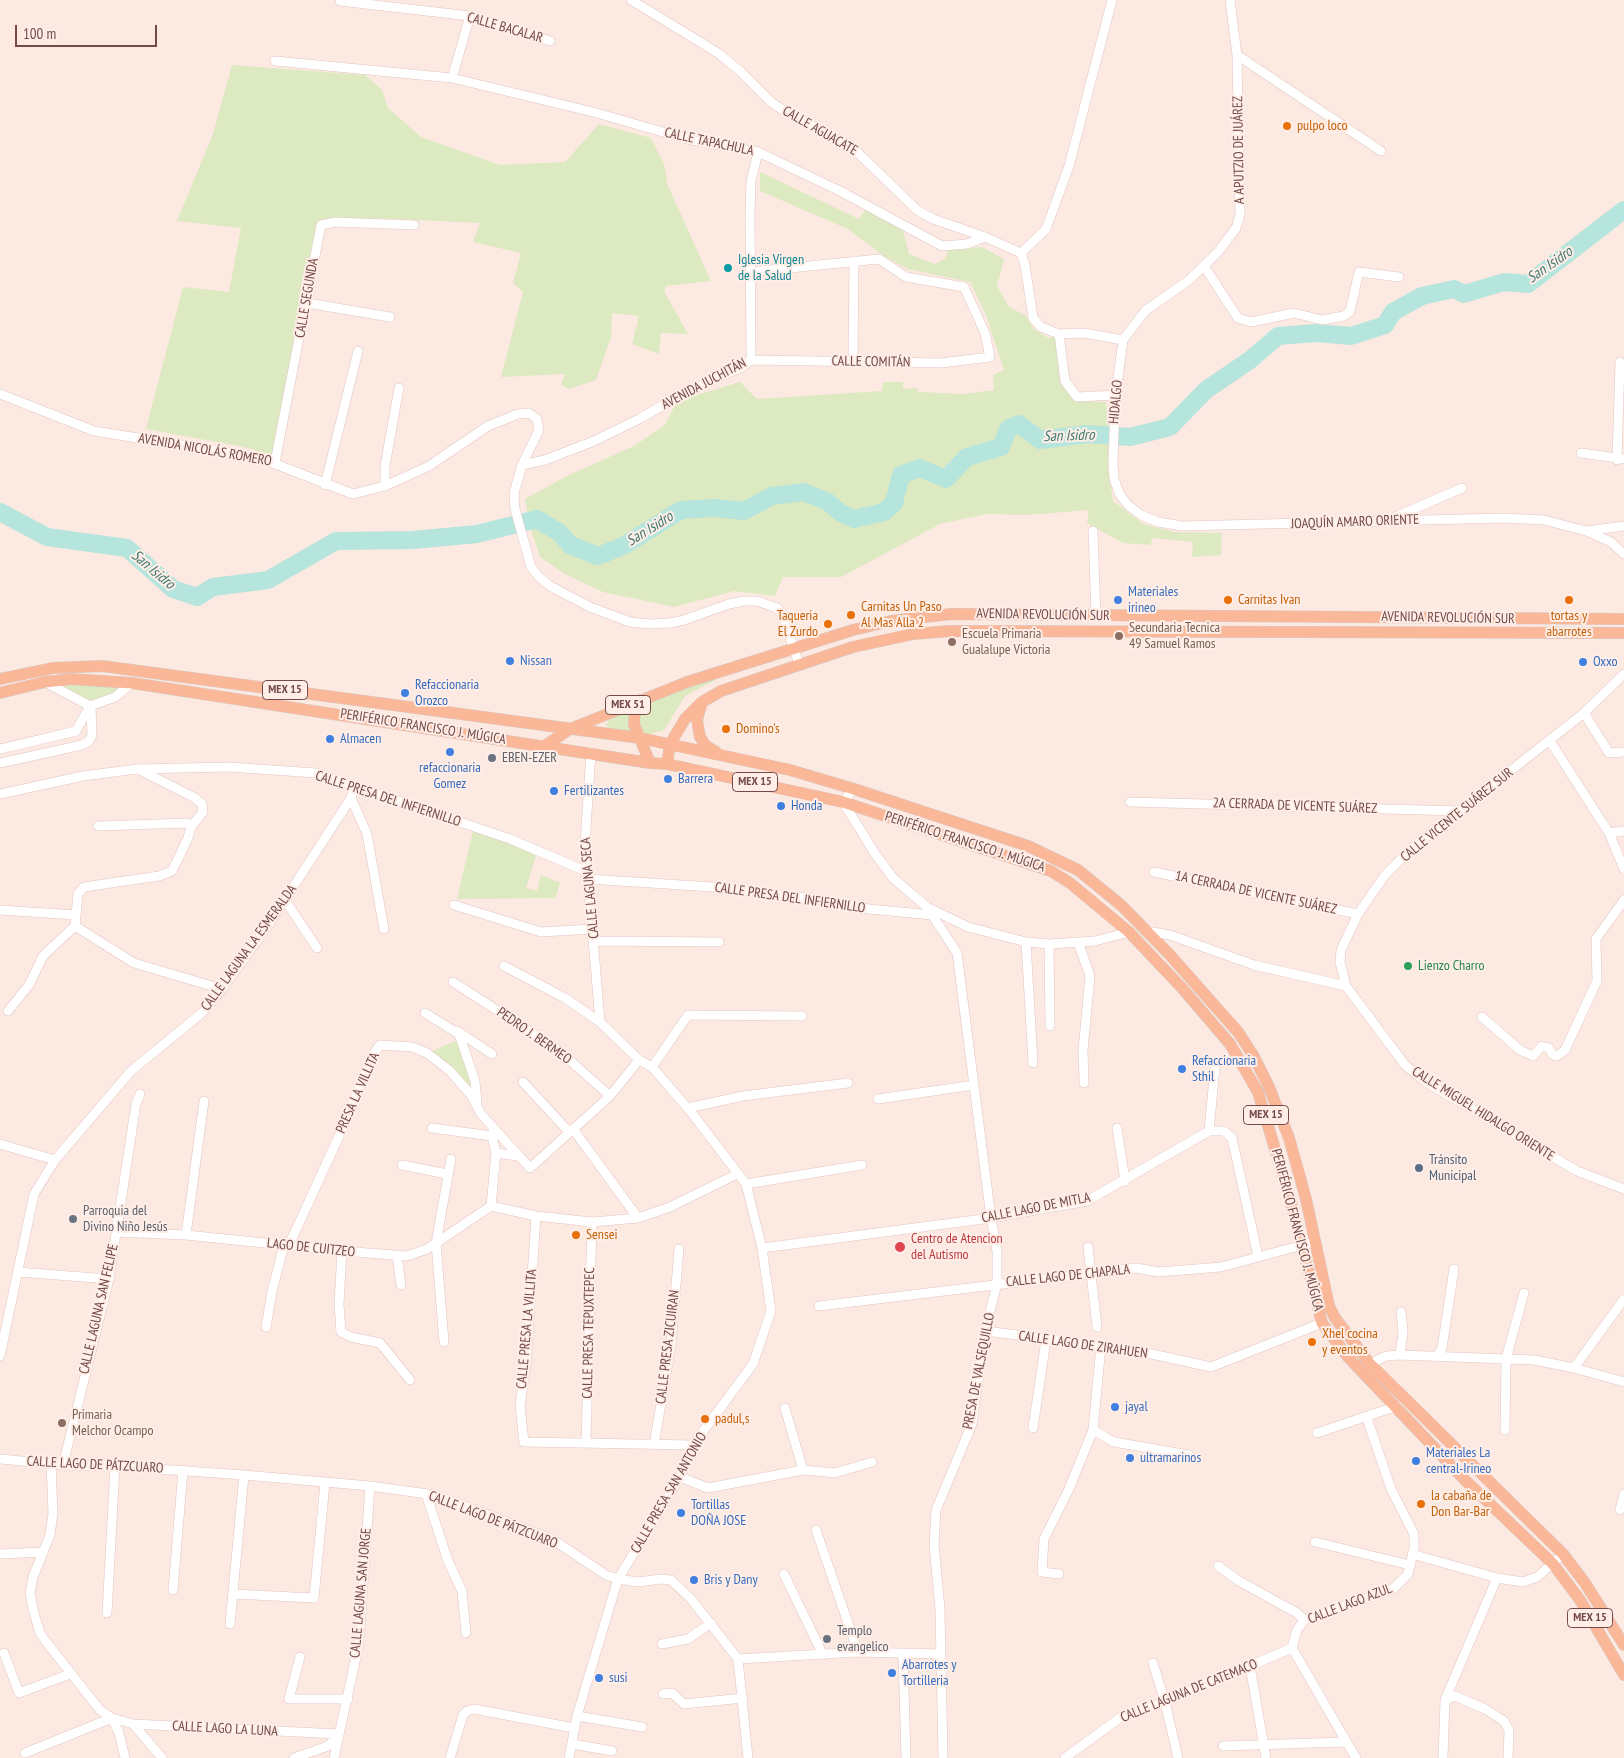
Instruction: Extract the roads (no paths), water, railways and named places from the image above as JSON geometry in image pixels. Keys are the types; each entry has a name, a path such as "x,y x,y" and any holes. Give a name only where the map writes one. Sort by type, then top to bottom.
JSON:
{"main road":[{"name":"AVENIDA REVOLUCIÓN SUR","path":"546,745 570,729 640,700 793,647 891,621 952,614 1624,619"},
{"name":"AVENIDA REVOLUCIÓN SUR","path":"667,764 670,744 685,719 702,702 721,692 799,664 883,639 950,631 1624,633"},
{"name":"PERIFÉRICO FRANCISCO J. MÚGICA","path":"0,679 53,668 102,666 640,738 790,770 854,789 1028,846 1078,870 1100,887 1169,954 1225,1018 1253,1055 1269,1087 1289,1138 1306,1199 1329,1306 1355,1347 1563,1554 1589,1589 1624,1645"},
{"name":"PERIFÉRICO FRANCISCO J. MÚGICA","path":"0,693 45,682 71,679 132,682 546,745 650,763 667,764 843,802 1051,871 1091,899 1129,932 1182,988 1230,1044 1258,1092 1291,1203 1322,1323 1348,1357 1397,1406 1466,1481 1553,1564 1580,1600 1624,1675"},
{"path":"640,700 635,711 634,724 650,763"},
{"path":"702,702 698,720 700,737 711,751 725,756"}],"street":[{"name":"CALLE AGUACATE","path":"631,0 718,53 740,71 771,102 786,112 851,146 917,210 933,219 985,237"},
{"path":"1021,253 1046,229 1069,166 1112,0"},
{"name":"A APUTZIO DE JUÁREZ","path":"1123,340 1144,311 1189,280 1204,266 1228,239 1240,215 1237,55 1230,0"},
{"name":"CALLE BACALAR","path":"340,2 470,16 550,41"},
{"path":"452,78 470,16"},
{"path":"1237,55 1381,151"},
{"name":"CALLE TAPACHULA","path":"276,61 452,78 593,112 691,140 758,152 840,191 942,246 967,244 985,237"},
{"name":"AVENIDA JUCHITÁN","path":"522,464 545,460 594,441 639,420 686,392 740,368 751,360 751,181 758,152"},
{"name":"CALLE SEGUNDA","path":"275,462 308,303 317,241 322,225 335,222 414,225"},
{"path":"985,237 1021,253 1025,265 1033,318 1041,327 1059,334 1084,332 1123,340"},
{"name":"CALLE COMITÁN","path":"751,360 941,363 990,357 984,333 964,287 906,277 879,259 854,261"},
{"path":"750,272 854,261 853,361"},
{"path":"1204,266 1238,318 1250,322 1294,313 1322,320 1344,316 1350,311 1359,272 1399,277"},
{"path":"308,303 390,317"},
{"path":"1059,334 1065,381 1077,397 1115,398"},
{"name":"HIDALGO","path":"1113,464 1115,398 1123,340"},
{"path":"325,485 358,351"},
{"path":"1581,453 1621,460 1620,362"},
{"path":"385,486 385,466 398,388"},
{"name":"AVENIDA NICOLÁS ROMERO","path":"0,394 94,431 257,457 275,462 325,485 352,494 385,486 443,459 488,426 518,414 529,413 537,419 539,430 522,464 514,493 515,509 531,567 550,586 590,606 630,622 649,624 670,623 729,604 757,601 777,608 782,614 799,664"},
{"name":"JOAQUÍN AMARO ORIENTE","path":"1113,464 1117,487 1129,506 1141,515 1158,522 1182,526 1285,525 1390,520 1544,520 1586,532 1611,542 1624,554"},
{"path":"1390,520 1462,488"},
{"path":"1586,532 1624,526"},
{"path":"1093,531 1096,616"},
{"name":"CALLE VICENTE SUÁREZ SUR","path":"1346,986 1341,972 1341,950 1358,914 1385,875 1412,848 1584,713 1624,674"},
{"path":"45,682 90,706"},
{"path":"0,750 76,731 90,706 115,697 132,682"},
{"path":"0,763 40,755 89,741 92,735 90,706"},
{"path":"1584,713 1610,753 1624,752"},
{"path":"1550,741 1609,833 1624,869"},
{"path":"36,742 40,755"},
{"name":"CALLE LAGUNA SECA","path":"591,753 585,812 588,877 600,1022"},
{"name":"CALLE PRESA DEL INFIERNILLO","path":"0,794 83,776 138,769 228,767 316,773 510,839 583,870 588,877 713,887 823,900 878,910 930,911 968,927 1026,942 1048,944 1095,941 1129,932"},
{"path":"8,1011 29,985 43,956 75,926 78,894 84,887 166,875 172,871 188,838 191,827 202,812 202,804 138,769"},
{"name":"CALLE LAGUNA LA ESMERALDA","path":"0,1356 34,1194 56,1160 131,1071 203,1012 222,989 285,900 351,798 354,787"},
{"path":"854,789 843,802 893,878 930,911"},
{"path":"351,798 367,834 384,929"},
{"name":"2A CERRADA DE VICENTE SUÁREZ","path":"1130,802 1460,811"},
{"path":"98,826 188,824 191,827"},
{"path":"1609,833 1624,831"},
{"name":"1A CERRADA DE VICENTE SUÁREZ","path":"1154,872 1358,914"},
{"path":"285,900 317,948"},
{"path":"1482,1017 1520,1050 1533,1056 1542,1046 1549,1048 1552,1054 1557,1056 1565,1050 1597,981 1596,939 1624,900"},
{"path":"454,905 541,932 592,929"},
{"path":"0,910 76,914"},
{"name":"PRESA DE VALSEQUILLO","path":"930,911 957,952 991,1218 997,1251 997,1284 986,1331 972,1424 936,1510 934,1545 942,1654 943,1758"},
{"path":"75,926 134,963 222,989"},
{"path":"1146,931 1170,935 1254,965 1346,986"},
{"path":"594,941 719,942"},
{"path":"1026,942 1034,1063"},
{"path":"1078,942 1090,976 1083,1050 1084,1083"},
{"path":"1048,944 1050,1026"},
{"name":"CALLE PRESA SAN ANTONIO","path":"504,966 550,990 600,1022 639,1060 652,1067 688,1108 746,1184 762,1248 771,1311 755,1357 730,1398 693,1445 680,1477 618,1579 577,1716 570,1758"},
{"name":"PEDRO J. BERMEO","path":"453,982 557,1049 610,1096"},
{"name":"CALLE MIGUEL HIDALGO ORIENTE","path":"1346,986 1405,1065 1426,1082 1577,1172 1624,1189"},
{"path":"425,1013 492,1054"},
{"path":"652,1067 688,1015 802,1016"},
{"path":"457,1031 475,1081 478,1109"},
{"name":"PRESA LA VILLITA","path":"286,1245 345,1123 372,1056 380,1045 403,1046 427,1053 461,1083 493,1132 530,1168 571,1130"},
{"path":"571,1130 610,1096 639,1060"},
{"path":"1215,1067 1209,1131 1224,1131 1232,1138 1258,1256"},
{"path":"523,1082 571,1130 638,1218"},
{"path":"688,1108 750,1095 848,1082"},
{"path":"878,1099 974,1085"},
{"name":"CALLE LAGUNA SAN FELIPE","path":"63,1465 109,1279 136,1104 140,1094"},
{"path":"186,1235 204,1101"},
{"path":"432,1128 493,1132 496,1153 491,1206 536,1216 592,1222 638,1218 670,1207 738,1174"},
{"path":"1117,1128 1125,1181"},
{"name":"CALLE LAGO DE MITLA","path":"762,1248 991,1218 1087,1201 1125,1181 1209,1131"},
{"path":"0,1144 56,1160"},
{"path":"496,1153 518,1156"},
{"path":"444,1342 436,1243 451,1159"},
{"path":"402,1165 448,1174"},
{"path":"746,1184 862,1165"},
{"name":"LAGO DE CUITZEO","path":"117,1232 186,1235 397,1256 417,1254 491,1206"},
{"name":"CALLE PRESA LA VILLITA","path":"536,1216 526,1366 520,1406 524,1442 586,1443"},
{"name":"CALLE PRESA TEPUXTEPEC","path":"586,1443 592,1222"},
{"name":"CALLE LAGO DE CHAPALA","path":"819,1306 1136,1268 1159,1272 1221,1267 1314,1242"},
{"path":"266,1327 272,1291 286,1245"},
{"path":"1088,1247 1097,1327"},
{"name":"CALLE PRESA ZICUIRAN","path":"654,1445 671,1345 679,1249"},
{"path":"342,1251 339,1304 341,1332 350,1337 380,1343 410,1380"},
{"path":"397,1256 402,1285"},
{"path":"1437,1357 1442,1348 1454,1268"},
{"path":"18,1272 109,1279"},
{"path":"1505,1430 1506,1359 1524,1293"},
{"path":"1574,1368 1624,1299"},
{"path":"1400,1355 1403,1332 1401,1312"},
{"name":"CALLE LAGO DE ZIRAHUEN","path":"986,1331 1129,1349 1211,1367 1322,1323"},
{"path":"1033,1428 1046,1340"},
{"path":"1059,1574 1042,1572 1044,1540 1070,1489 1093,1430 1101,1346"},
{"path":"1370,1364 1386,1356 1400,1355 1534,1360 1574,1368 1624,1382"},
{"path":"1317,1432 1354,1419 1366,1418 1397,1406"},
{"path":"785,1408 803,1470"},
{"name":"CALLE LAGO AZUL","path":"1292,1648 1296,1630 1304,1620 1393,1590 1408,1574 1414,1534 1391,1489 1366,1418"},
{"path":"1093,1430 1114,1442 1189,1455"},
{"path":"586,1443 693,1445"},
{"name":"CALLE LAGO DE PÁTZCUARO","path":"0,1459 63,1465 115,1466 244,1475 370,1486 435,1495 552,1539 606,1574 618,1579 638,1582 661,1579 671,1580 691,1599 738,1659"},
{"path":"680,1477 708,1488 803,1470 835,1473 872,1462"},
{"path":"52,1464 53,1513 50,1535 30,1593 34,1613 40,1633 70,1674 100,1710 112,1718 119,1734 125,1758"},
{"path":"107,1613 115,1466"},
{"path":"173,1590 183,1470"},
{"path":"230,1624 244,1475"},
{"path":"233,1594 314,1598 325,1483"},
{"name":"CALLE LAGUNA SAN JORGE","path":"334,1758 359,1643 370,1486"},
{"path":"426,1494 448,1561 462,1591 466,1633"},
{"path":"1620,1510 1624,1494"},
{"path":"816,1530 858,1652"},
{"path":"1316,1542 1410,1565"},
{"path":"0,1554 43,1552"},
{"path":"1412,1554 1497,1578 1523,1582 1537,1577 1563,1554"},
{"path":"1218,1566 1239,1581 1297,1613 1304,1620"},
{"path":"784,1574 823,1655"},
{"path":"1443,1758 1445,1700 1497,1578"},
{"path":"662,1644 688,1639 711,1623"},
{"path":"1292,1648 1356,1758"},
{"name":"CALLE LAGUNA DE CATEMACO","path":"1066,1758 1121,1717 1165,1702 1292,1648"},
{"path":"748,1758 738,1659 858,1652 942,1654"},
{"path":"4,1653 19,1693 70,1674"},
{"path":"903,1654 906,1758"},
{"path":"300,1657 289,1699 348,1699"},
{"path":"1153,1663 1165,1702 1178,1758"},
{"path":"1250,1666 1266,1758"},
{"path":"663,1694 672,1693 684,1704 742,1698"},
{"path":"1445,1700 1455,1696 1484,1709 1504,1721 1509,1730 1508,1758"},
{"path":"450,1758 463,1716 467,1711 474,1709 574,1728"},
{"path":"577,1716 642,1726"},
{"path":"25,1752 112,1718"},
{"name":"CALLE LAGO LA LUNA","path":"112,1718 133,1724 339,1734"},
{"path":"133,1724 162,1758"},
{"path":"294,1758 328,1746 339,1734"},
{"path":"1223,1746 1345,1742"},
{"path":"572,1744 612,1751"}],"waterway":[{"name":"San Isidro","path":"0,512 47,537 127,548 173,589 197,597 213,587 268,580 336,541 413,540 477,534 537,519 560,533 570,545 598,556 623,546 681,510 714,508 744,511 772,496 804,492 828,502 841,513 854,519 884,512 894,503 901,475 919,468 946,479 967,457 1001,447 1008,429 1019,424 1040,440 1088,434 1130,437 1170,427 1206,390 1250,360 1278,336 1316,333 1351,336 1385,325 1393,312 1422,296 1454,289 1464,294 1504,282 1528,284 1624,210"}],"place":[{"name":"pulpo loco","path":"1287,126"},
{"name":"Iglesia Virgen de la Salud","path":"728,268"},
{"name":"Materiales irineo","path":"1118,600"},
{"name":"Carnitas Ivan","path":"1228,600"},
{"name":"tortas y abarrotes","path":"1569,600"},
{"name":"Carnitas Un Paso Al Mas Alla 2","path":"851,615"},
{"name":"Taqueria El Zurdo","path":"828,624"},
{"name":"Secundaria Tecnica 49 Samuel Ramos","path":"1119,636"},
{"name":"Escuela Primaria Gualalupe Victoria","path":"952,642"},
{"name":"Nissan","path":"510,661"},
{"name":"Oxxo","path":"1583,662"},
{"name":"Refaccionaria Orozco","path":"405,693"},
{"name":"Domino's","path":"726,729"},
{"name":"Almacen","path":"330,739"},
{"name":"refaccionaria Gomez","path":"450,752"},
{"name":"EBEN-EZER","path":"492,758"},
{"name":"Barrera","path":"668,779"},
{"name":"Fertilizantes","path":"554,791"},
{"name":"Honda","path":"781,806"},
{"name":"Lienzo Charro","path":"1408,966"},
{"name":"Refaccionaria Sthil","path":"1182,1069"},
{"name":"Tránsito Municipal","path":"1419,1168"},
{"name":"Parroquia del Divino Niño Jesús","path":"73,1219"},
{"name":"Sensei","path":"576,1235"},
{"name":"Centro de Atencion del Autismo","path":"900,1247"},
{"name":"Xhel cocina y eventos","path":"1312,1342"},
{"name":"jayal","path":"1115,1407"},
{"name":"padul,s","path":"705,1419"},
{"name":"Primaria Melchor Ocampo","path":"62,1423"},
{"name":"ultramarinos","path":"1130,1458"},
{"name":"Materiales La central-Irineo","path":"1416,1461"},
{"name":"la cabaña de Don Bar-Bar","path":"1421,1504"},
{"name":"Tortillas DOÑA JOSE","path":"681,1513"},
{"name":"Bris y Dany","path":"694,1580"},
{"name":"Templo evangelico","path":"827,1639"},
{"name":"Abarrotes y Tortilleria","path":"892,1673"},
{"name":"susi","path":"599,1678"}]}
